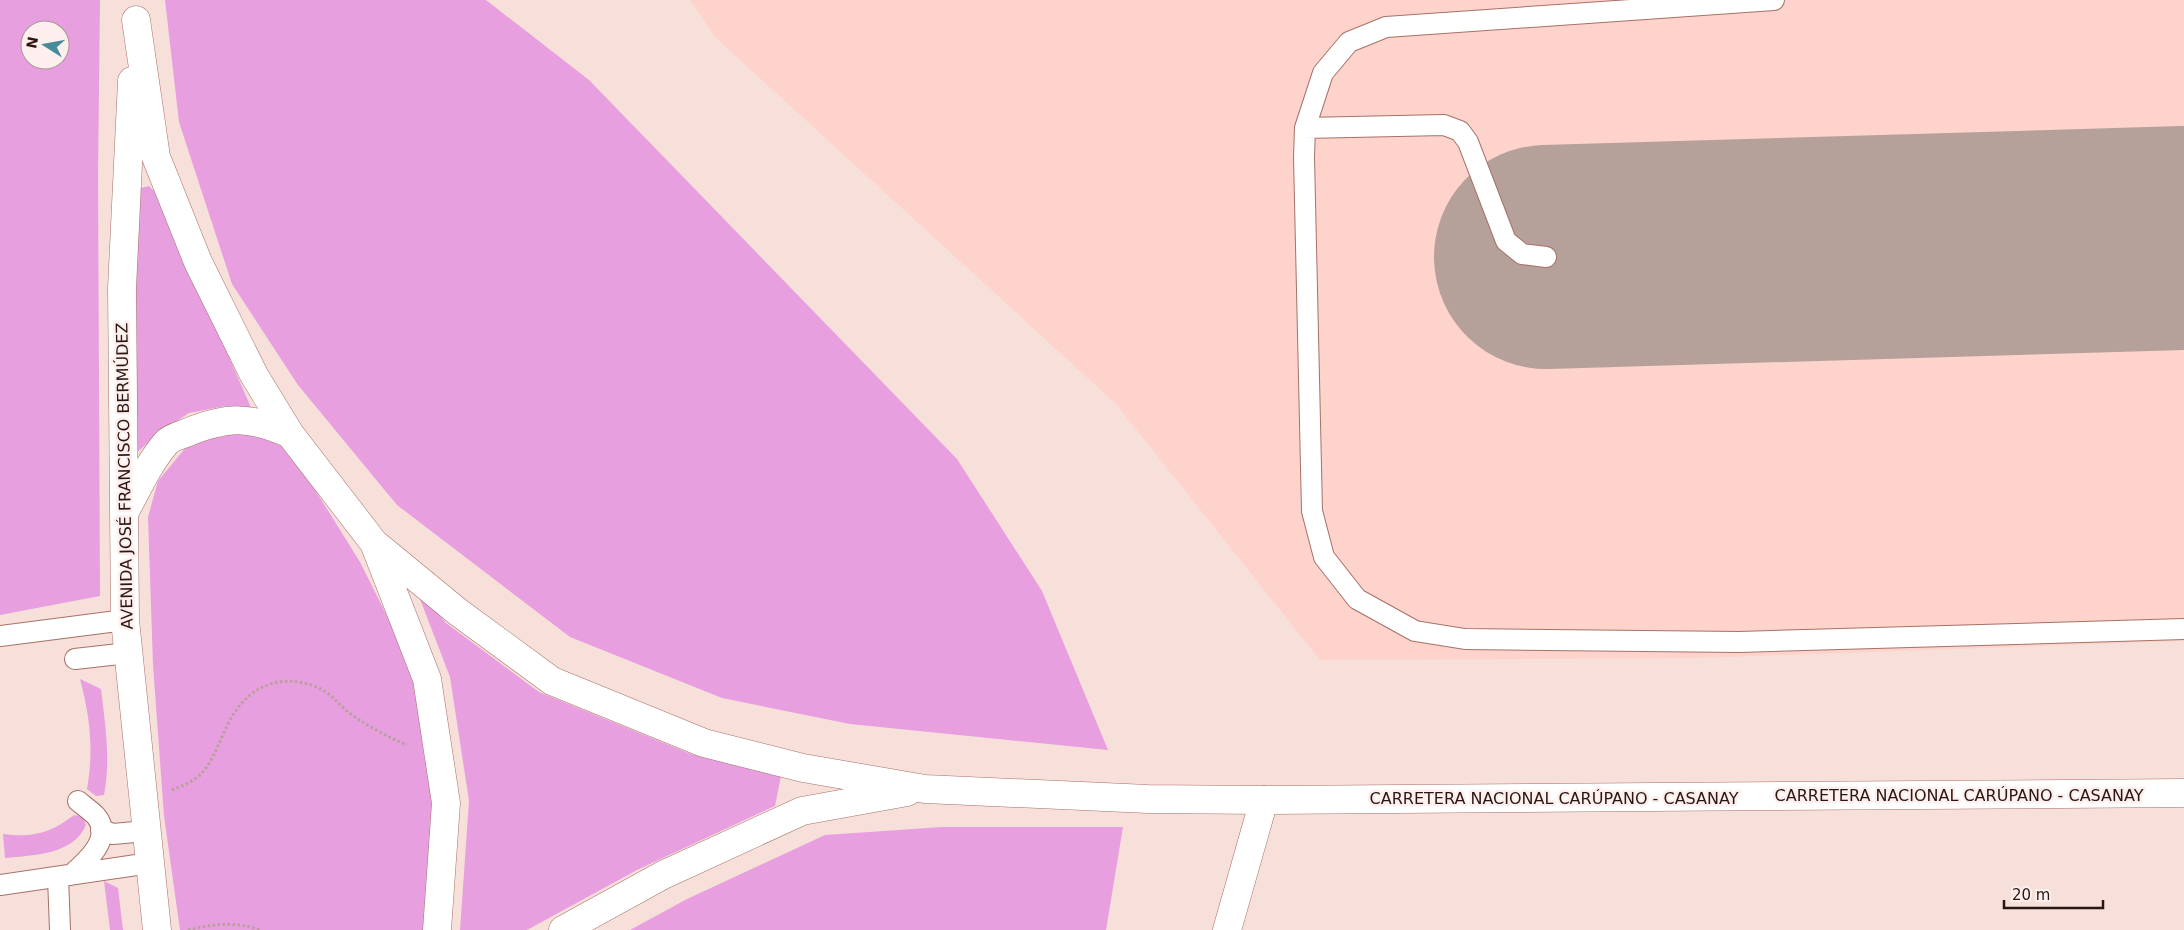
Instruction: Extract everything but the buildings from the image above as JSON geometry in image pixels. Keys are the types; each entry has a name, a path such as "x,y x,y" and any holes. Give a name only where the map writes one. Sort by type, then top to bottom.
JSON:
{"main road":[{"name":"AVENIDA JOSÉ FRANCISCO BERMÚDEZ","path":"136,10 156,157 198,262 254,375 290,434 374,542 427,679 446,803 437,930"},
{"name":"AVENIDA JOSÉ FRANCISCO BERMÚDEZ","path":"136,10 122,288 122,517 125,620 157,930"},
{"path":"122,517 146,472 167,441 203,426 239,419 268,424 290,434"},
{"name":"CARRETERA NACIONAL CARÚPANO - CASANAY","path":"374,542 458,612 552,681 704,743 803,768 925,789 1148,799 1264,800 2184,793"},
{"name":"CARRETERA NACIONAL CARÚPANO - CASANAY","path":"563,930 663,875 802,811 925,789"},
{"path":"1227,930 1264,800"}],"lane":[{"path":"1774,0 1386,27 1348,42 1324,73 1306,128 1304,157 1312,510 1324,557 1357,598 1382,613 1415,631 1465,639 1739,642 2184,629"},
{"path":"1306,128 1444,124 1460,131 1468,142 1506,241 1522,254 1546,257"},
{"path":"0,636 125,620"},
{"path":"75,659 128,653"},
{"path":"64,876 86,862 98,848 101,830 97,817 78,801"},
{"path":"101,830 113,834 146,831"},
{"path":"0,885 150,863"},
{"path":"60,930 64,876"}],"path":[{"path":"143,799 163,794 201,774 217,749 227,725 238,706 266,684 289,682 314,686 332,695 348,712 396,741 416,748 437,743"},
{"path":"187,930 214,924 249,926 260,930"}],"shaded area":[{"path":"0,0 100,0 98,175 100,596 0,615"},
{"path":"165,0 486,0 589,80 957,459 1042,591 1108,750 850,724 722,698 570,637 397,505 298,385 232,284 179,122"},
{"path":"690,0 2184,0 2184,641 1696,658 1320,660 1116,404 716,38"},
{"path":"149,186 154,191 181,247 253,412 225,406 189,413 160,432 134,455 128,354 141,188"},
{"path":"238,433 267,438 289,448 360,562 419,680 438,801 426,930 180,930 164,816 153,665 148,517 158,481 187,446 203,439"},
{"path":"415,586 446,623 539,692 691,754 781,776 775,806 637,870 527,930 460,930 469,801 450,677"},
{"path":"80,679 101,689 107,755 104,795 96,796 87,789 90,733"},
{"path":"74,815 83,817 86,825 80,835 72,842 52,852 5,858 3,834 24,835 41,833 57,826"},
{"path":"942,827 1123,827 1106,930 630,930 687,899 825,835"},
{"path":"104,881 118,888 123,930 110,930"}],"runway":[{"path":"1546,257 2184,238"}]}
